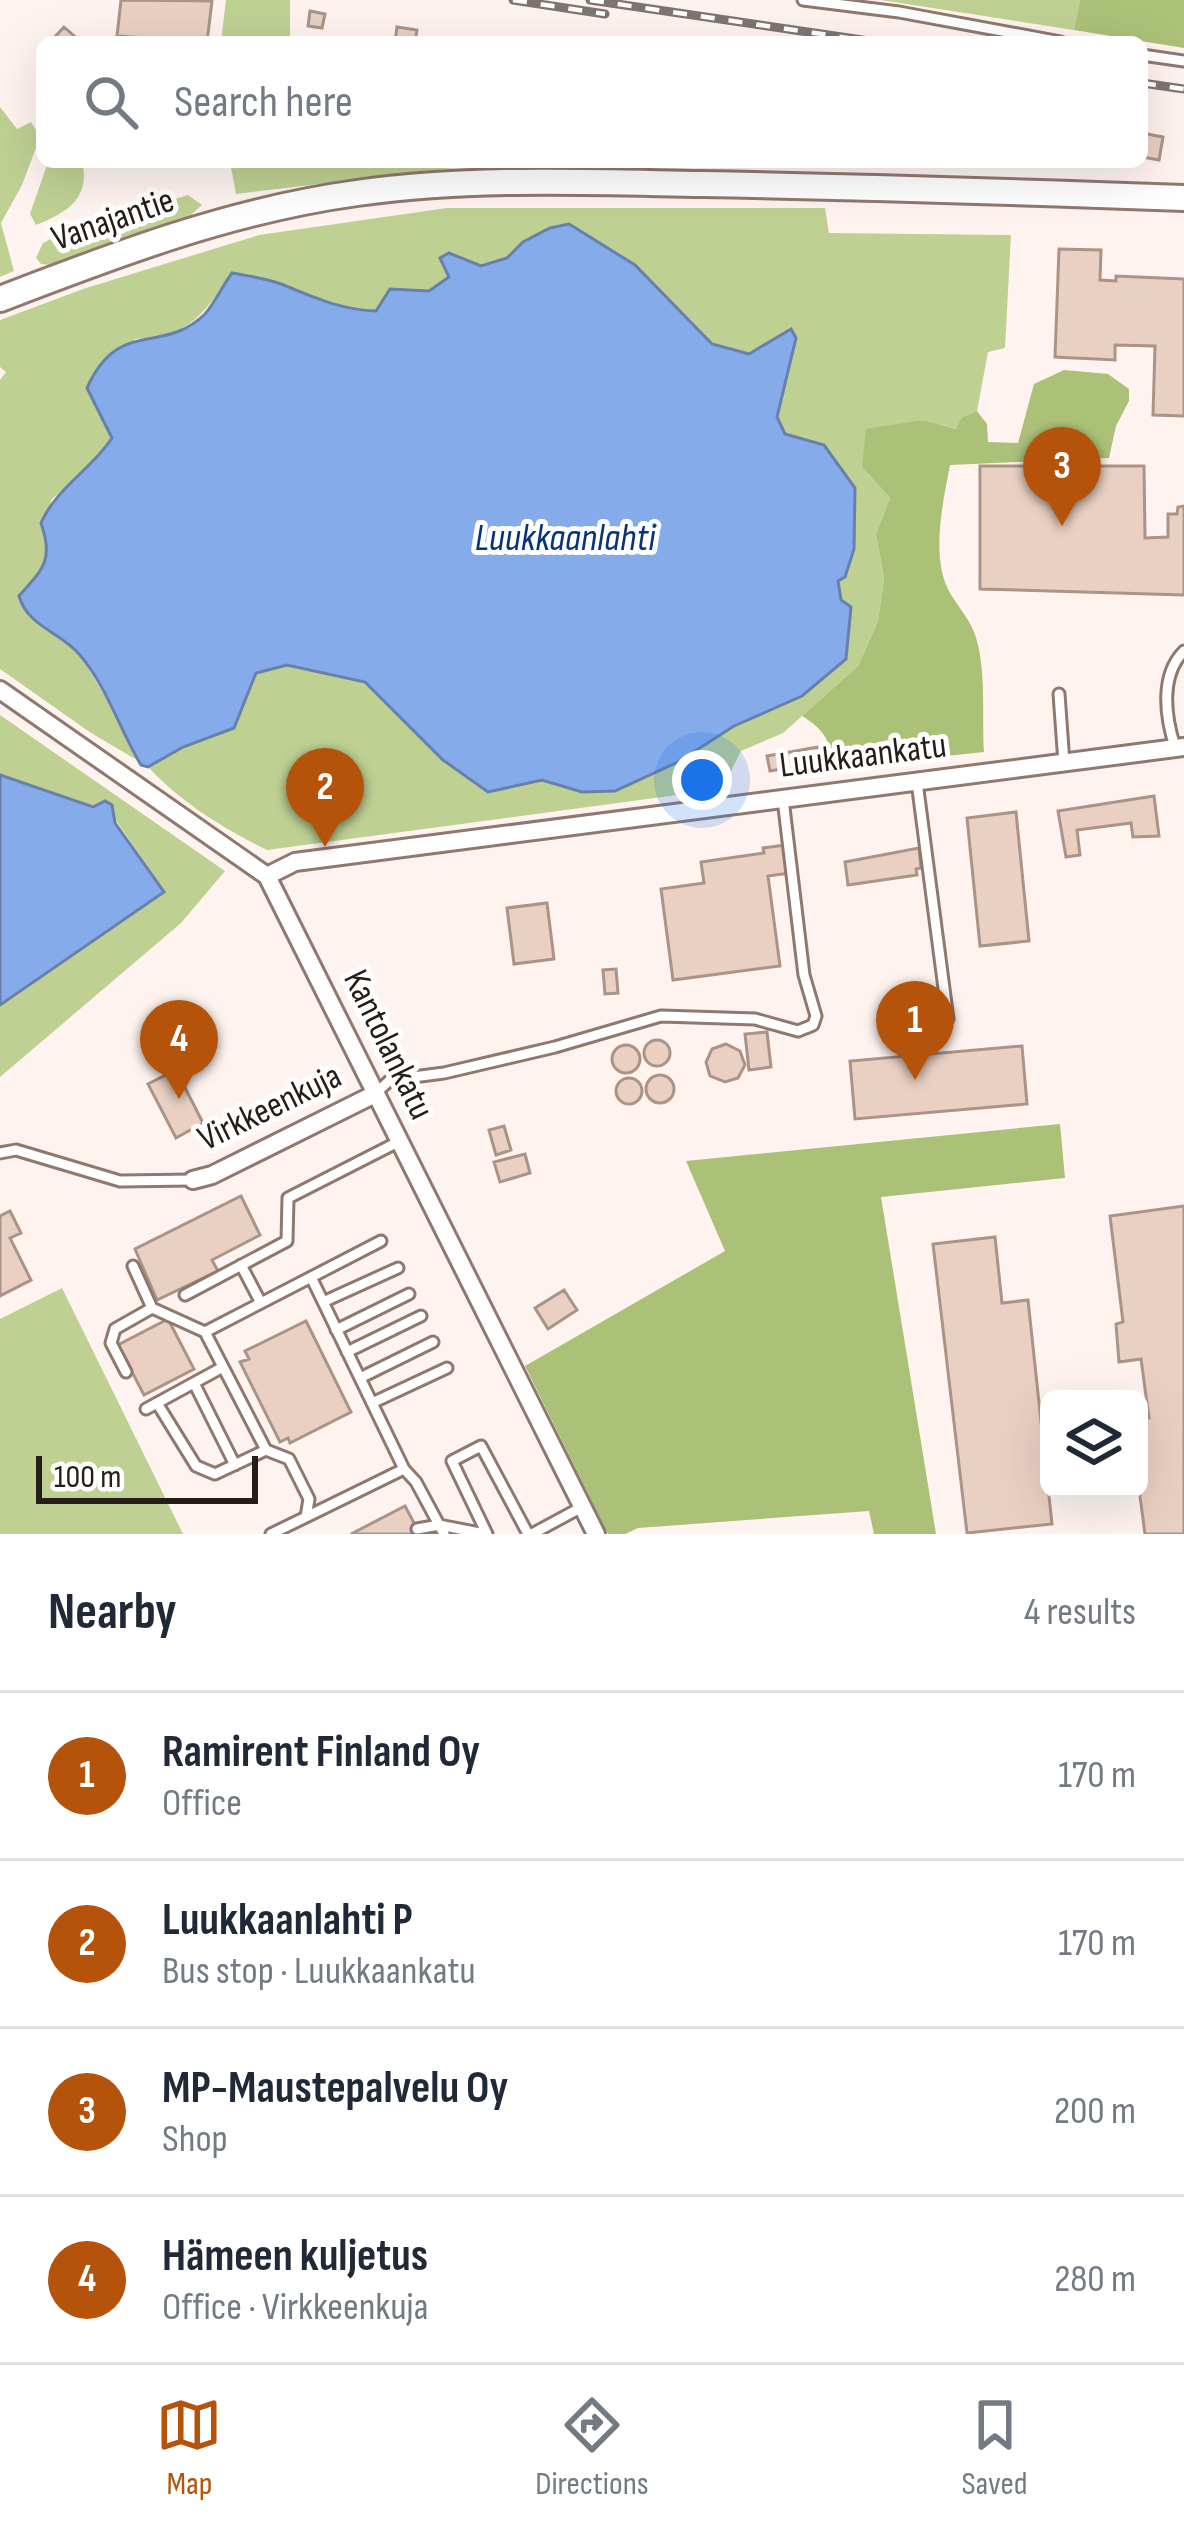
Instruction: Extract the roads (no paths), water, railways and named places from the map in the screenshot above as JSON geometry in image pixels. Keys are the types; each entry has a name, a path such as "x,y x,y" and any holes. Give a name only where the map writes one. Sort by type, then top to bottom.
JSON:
{"street":[{"name":"Vanajantie","path":"0,299 143,244 237,217 355,194 457,183 810,186 1184,198"},
{"name":"Kantolankatu","path":"0,690 267,876 596,1534"},
{"name":"Luukkaankatu","path":"267,876 295,862 1180,748"},
{"name":"Virkkeenkuja","path":"193,1180 375,1094"}],"lane":[{"path":"803,0 1027,36"},
{"path":"1148,56 1184,61"},
{"path":"1180,748 1167,684 1173,663 1184,651"},
{"path":"1059,694 1064,763"},
{"path":"917,782 948,1019"},
{"path":"375,1094 390,1080 444,1073 555,1047 661,1016 755,1019 798,1030 813,1025 816,1016 804,975 783,799"},
{"path":"184,1295 287,1241 288,1198 399,1142"},
{"path":"0,1153 16,1150 120,1181 193,1180"},
{"path":"205,1332 381,1241"},
{"path":"241,1265 261,1303"},
{"path":"133,1266 152,1308 205,1332 266,1450 289,1459 309,1499 306,1517"},
{"path":"323,1302 398,1268"},
{"path":"311,1277 404,1469 442,1529"},
{"path":"337,1330 409,1294"},
{"path":"126,1372 110,1342 115,1329 152,1308"},
{"path":"347,1352 422,1316"},
{"path":"360,1378 433,1342"},
{"path":"146,1409 223,1367"},
{"path":"372,1403 447,1368"},
{"path":"194,1383 236,1465"},
{"path":"158,1403 196,1466 215,1474 266,1450"},
{"path":"486,1534 452,1461 481,1446 530,1534 583,1507"},
{"path":"271,1534 404,1469"},
{"path":"417,1529 486,1534"}],"water":[{"name":"Luukkaanlahti","path":"569,224 635,265 712,344 749,354 791,329 796,338 777,417 785,434 824,445 855,488 854,549 845,577 838,581 841,600 851,607 846,659 802,696 734,726 678,762 615,791 582,792 542,780 488,792 443,760 365,682 287,665 256,673 234,728 183,747 148,767 141,765 90,667 30,615 19,596 44,563 41,523 48,510 112,438 87,388 99,366 127,344 189,326 209,310 232,273 275,282 339,305 376,311 390,289 429,291 449,277 440,258 449,253 481,266 507,258 523,242 550,228"},
{"path":"0,775 93,807 105,801 112,805 115,823 164,892 0,1005"}],"railway":[{"path":"513,0 605,14"},
{"path":"590,0 835,36"},
{"path":"1148,84 1184,89"}],"place":[{"name":"MP-Maustepalvelu Oy","path":"1062,526"},
{"name":"Luukkaanlahti P","path":"325,847"},
{"name":"Ramirent Finland Oy","path":"915,1080"},
{"name":"Hämeen kuljetus","path":"179,1099"}]}
